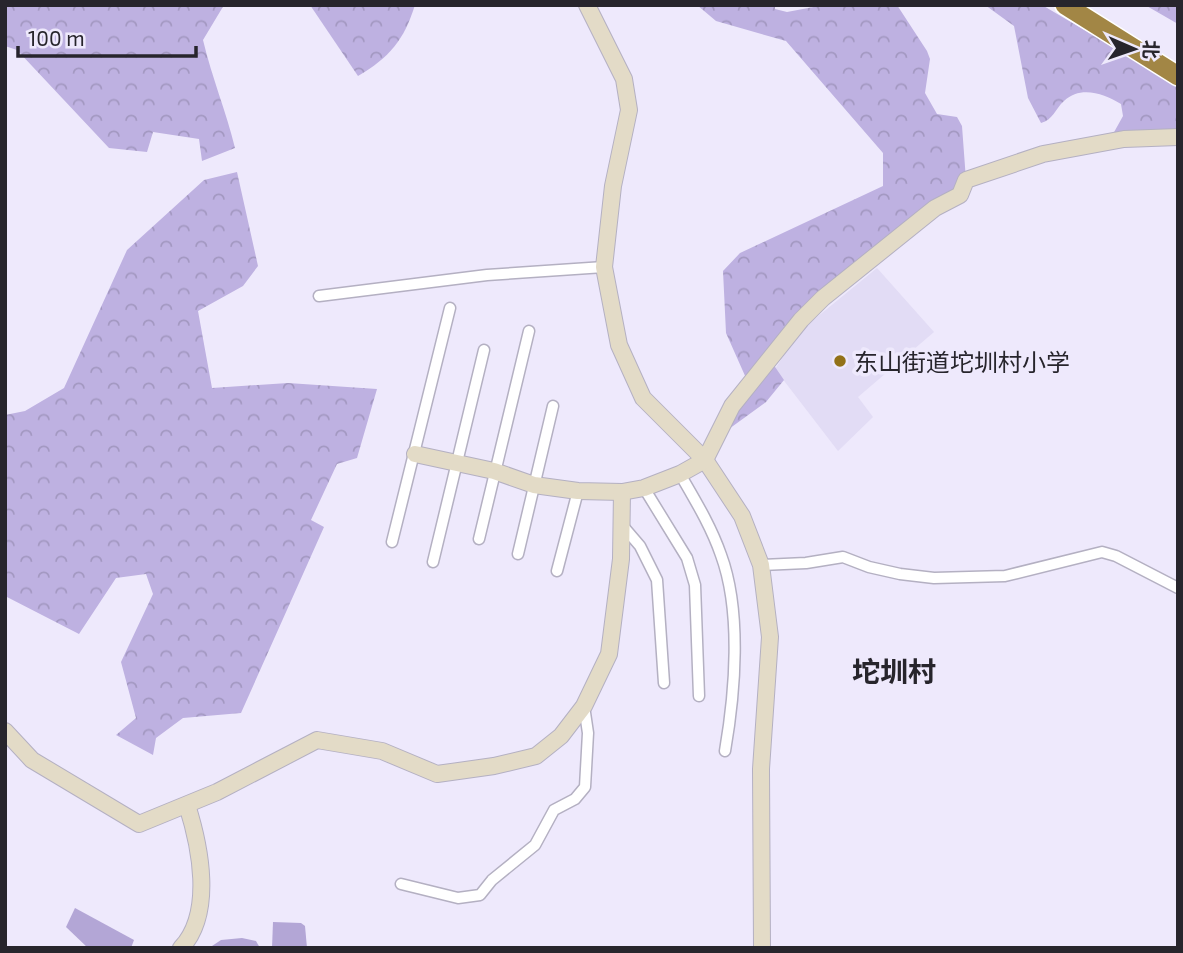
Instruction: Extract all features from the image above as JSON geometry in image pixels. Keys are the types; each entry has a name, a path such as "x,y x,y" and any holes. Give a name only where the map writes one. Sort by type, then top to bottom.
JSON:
{"highway":[{"path":"1065,5 1178,76"},
{"path":"1087,5 1178,62"}],"street":[{"path":"587,5 624,79 629,110 613,186 604,267 619,345 643,398 705,460 742,516 761,565 770,637 761,769 762,948"},
{"path":"415,454 494,471 534,485 578,491 622,492 644,488 680,474 705,460 732,406 801,320 823,298 935,208 960,195 966,180 1043,154 1124,139 1178,137"},
{"path":"320,296 487,275 604,267"},
{"path":"392,542 450,308"},
{"path":"479,539 529,331"},
{"path":"433,562 484,350"},
{"path":"518,554 554,406"},
{"path":"680,474 722,557 730,600 734,661 732,712 725,751"},
{"path":"644,488 687,558 695,585 699,696"},
{"path":"557,571 578,491"},
{"path":"5,731 32,760 129,822 139,824 150,822 187,805 317,740 382,751 437,774 537,756 561,736 584,706 609,654 617,607 622,492"},
{"path":"622,525 640,546 657,580 664,683"},
{"path":"761,565 843,557 900,574 934,578 1005,576 1101,552 1116,556 1178,588"},
{"path":"401,884 458,898 480,895 492,880 535,845 554,810 575,799 585,787 588,733 584,706"},
{"path":"181,948 189,939 198,914 201,884 195,830 187,805"}],"shaded area":[{"name":"东山街道坨圳村小学","path":"877,268 934,332 858,397 873,417 838,451 775,369 800,331"},
{"path":"75,908 134,940 131,948 88,948 66,927"},
{"path":"273,922 301,923 305,926 307,948 272,948"},
{"path":"242,938 256,941 260,948 209,948 221,940"}],"green space":[{"path":"5,5 224,5 203,40 235,148 202,161 199,139 153,132 147,152 109,148 17,50 5,46"},
{"path":"310,5 415,5 401,38 379,62 358,76"},
{"path":"697,5 775,5 775,9 787,12 824,5 897,5 930,59 925,93 937,114 957,117 962,126 966,180 863,268 771,361 784,380 766,402 722,434 746,378 726,333 723,271 740,253 883,186 883,153 786,41 716,21"},
{"path":"985,5 1042,5 1178,85 1178,137 1113,134 1123,116 1121,104 1107,97 1085,92 1071,96 1041,123 1028,98 1014,26"},
{"path":"1145,5 1178,5 1178,24"},
{"path":"237,172 258,266 243,286 198,311 212,388 288,383 377,389 357,458 337,464 311,520 324,527 241,713 183,718 156,738 153,755 116,735 136,718 121,662 153,594 146,574 116,578 79,634 5,596 5,415 25,411 64,388 127,250 204,180"}],"place":[{"name":"东山街道坨圳村小学","path":"840,361"}],"district":[{"name":"坨圳村","path":"894,671"}]}
